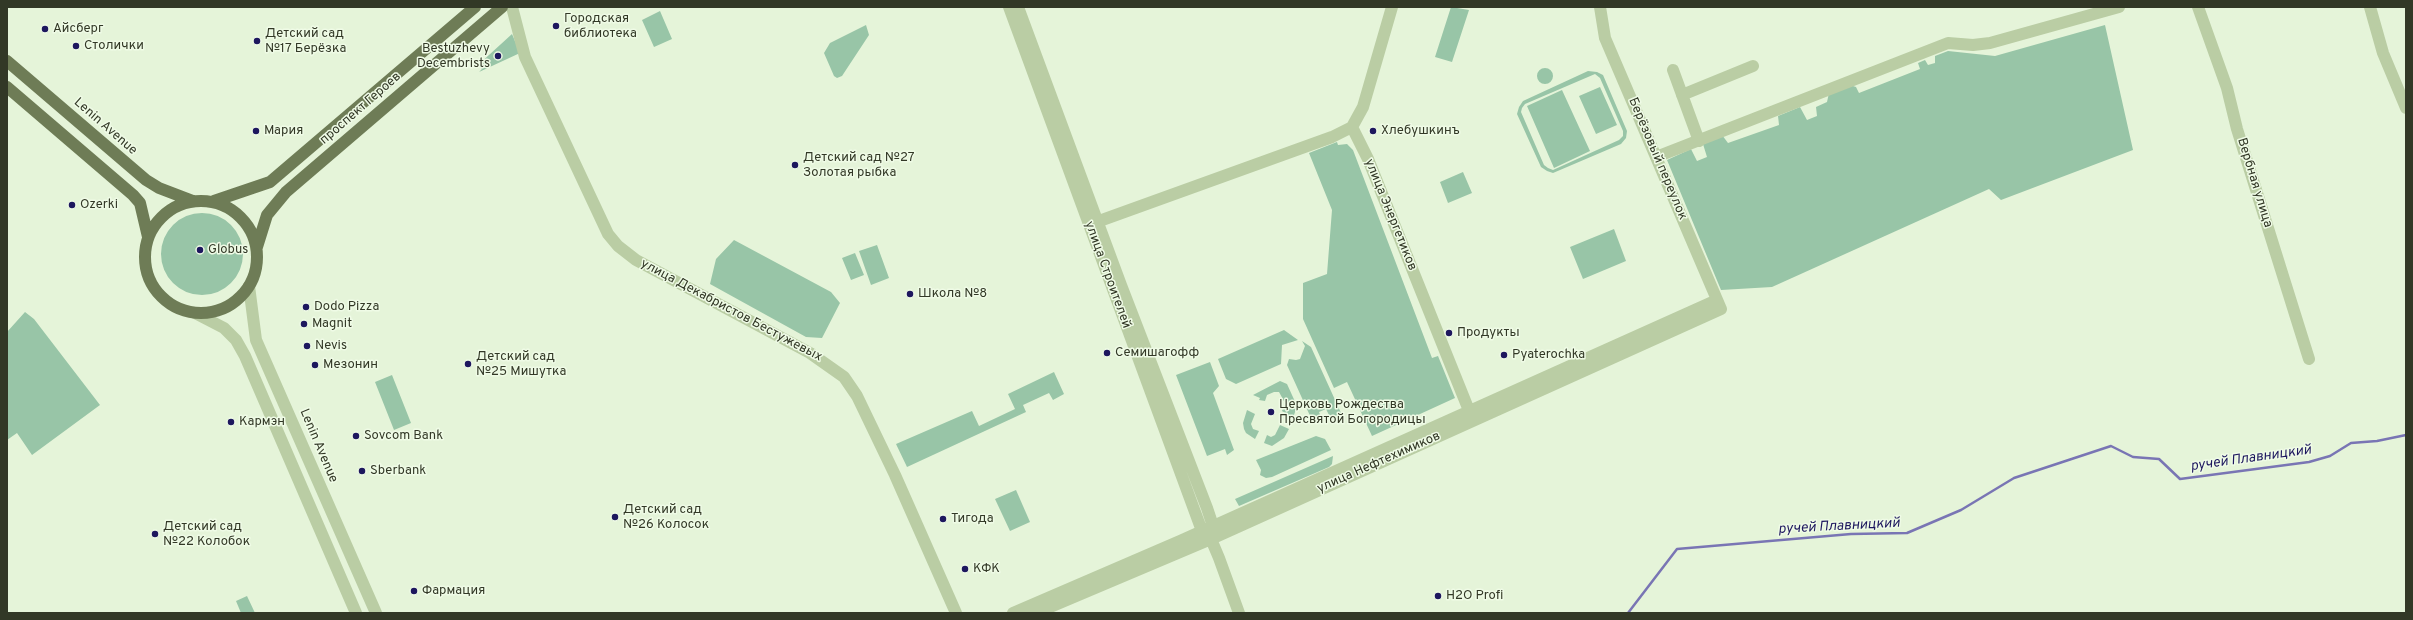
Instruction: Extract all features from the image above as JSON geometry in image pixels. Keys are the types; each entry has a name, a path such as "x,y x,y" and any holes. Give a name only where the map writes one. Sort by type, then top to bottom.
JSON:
{"main road":[{"name":"проспект Героев","path":"214,201 270,182 475,7"},
{"name":"проспект Героев","path":"257,247 267,215 286,192 502,7"},
{"name":"Lenin Avenue","path":"7,61 146,180 159,188 193,201"},
{"path":"7,87 133,195 140,203 148,237"},
{"path":"193,201 214,201 234,210 249,226 257,247 257,262 249,286 235,302 216,311 195,313 171,305 160,295 151,283 146,269 145,253 148,237 158,220 174,207 193,201"}],"street":[{"name":"улица Декабристов Бестужевых","path":"512,7 525,57 608,234 618,246 636,260 810,353 840,373 850,383 895,475 956,613"},
{"name":"улица Строителей","path":"1009,7 1093,223 1214,526"},
{"name":"улица Строителей","path":"1018,7 1093,223 1206,535 1239,613"},
{"path":"1093,223 1332,137 1352,127 1363,106 1392,7"},
{"name":"Берёзовый переулок","path":"1600,7 1605,38 1719,305"},
{"path":"1656,157 1948,43 1973,45 1990,43 2119,7"},
{"name":"Вербная улица","path":"2198,7 2227,88 2238,129 2309,359"},
{"path":"2370,7 2383,53 2406,108"},
{"path":"1682,95 1753,66"},
{"path":"1673,70 1699,141"},
{"name":"улица Энергетиков","path":"1352,127 1368,159 1471,416"},
{"name":"Lenin Avenue","path":"249,286 256,340 376,613"},
{"name":"улица Нефтехимиков","path":"1036,613 1206,535 1719,305"},
{"path":"195,313 224,328 236,340 245,356 356,613"},
{"path":"1014,613 1206,535 1214,526 1471,416"}],"green space":[{"path":"1451,7 1469,10 1452,62 1435,57"},
{"path":"660,11 672,39 654,47 642,20"},
{"path":"866,25 869,35 842,76 837,78 834,76 824,53 830,43"},
{"path":"2105,25 2133,150 2001,200 1989,189 1772,287 1721,290 1667,160 1691,149 1697,161 1707,157 1703,144 1722,135 1728,143 1779,125 1778,116 1800,107 1807,120 1817,116 1816,107 1827,102 1829,93 1850,85 1856,87 1859,93 1920,69 1918,63 1925,60 1928,65 1935,63 1935,56 1948,51 1995,56"},
{"path":"512,34 520,53 479,72 482,69 478,65"},
{"path":"1542,68 1548,68 1553,73 1551,82 1548,84 1542,84 1537,79 1537,73"},
{"path":"1588,71 1597,72 1603,75 1627,131 1626,138 1621,144 1553,173 1547,171 1541,167 1517,114 1523,101","holes":["1595,74 1600,78 1623,131 1623,136 1619,140 1553,170 1548,168 1544,165 1521,112 1522,108 1525,104"]},
{"path":"1600,87 1617,125 1596,134 1579,96"},
{"path":"1562,90 1590,151 1554,168 1527,106"},
{"path":"1337,142 1338,145 1347,144 1353,150 1432,358 1438,356 1455,398 1372,436 1347,382 1334,388 1303,319 1303,283 1327,274 1332,210 1309,153"},
{"path":"1463,172 1472,193 1448,203 1440,182"},
{"path":"202,213 218,216 231,225 240,238 243,254 240,270 231,283 218,292 202,295 186,292 173,283 164,270 161,254 164,238 173,225 186,216"},
{"path":"1614,229 1626,261 1583,279 1570,247"},
{"path":"734,240 831,292 840,303 822,338 806,337 710,284 716,259"},
{"path":"877,245 889,278 871,285 859,251"},
{"path":"855,253 864,275 851,280 842,258"},
{"path":"25,312 34,319 100,405 32,455 17,433 7,440 7,332"},
{"path":"1284,330 1298,340 1282,345 1281,364 1236,384 1226,379 1218,359"},
{"path":"1302,341 1311,347 1341,413 1331,419 1326,409 1319,412 1323,422 1320,423 1311,418 1287,365 1289,359 1300,359 1305,346"},
{"path":"1210,362 1219,386 1213,393 1234,450 1227,455 1225,449 1207,456 1176,375"},
{"path":"1054,372 1064,394 1053,400 1049,393 1023,405 1026,412 907,467 896,444 972,411 979,426 1015,409 1008,394"},
{"path":"392,375 411,423 394,430 375,382"},
{"path":"1280,381 1287,384 1297,406 1293,418 1282,411 1285,403 1279,392 1274,392 1267,395 1265,401 1259,400 1260,398 1253,395"},
{"path":"1247,410 1255,414 1251,424 1253,429 1259,431 1255,439 1246,433 1244,429 1243,423"},
{"path":"1280,425 1289,429 1284,438 1272,446 1264,443 1267,435 1271,437 1275,435"},
{"path":"1316,436 1325,439 1331,450 1272,477 1266,478 1260,475 1261,470 1256,460"},
{"path":"1333,456 1332,464 1329,467 1239,506 1235,499"},
{"path":"1016,490 1030,522 1010,531 995,499"},
{"path":"247,596 255,613 241,613 236,601"}],"waterway":[{"name":"ручей Плавницкий","path":"1628,613 1677,549 1851,534 1907,533 1961,510 2014,478 2111,446 2133,457 2159,459 2180,479 2309,462 2330,456 2351,443 2377,441 2406,435"}],"place":[{"name":"Городская библиотека","path":"556,26"},
{"name":"Айсберг","path":"45,29"},
{"name":"Детский сад №17 Берёзка","path":"257,41"},
{"name":"Столички","path":"76,46"},
{"name":"Bestuzhevy Decembrists","path":"498,56"},
{"name":"Мария","path":"256,131"},
{"name":"Хлебушкинъ","path":"1373,131"},
{"name":"Детский сад №27 Золотая рыбка","path":"795,165"},
{"name":"Ozerki","path":"72,205"},
{"name":"Globus","path":"200,250"},
{"name":"Школа №8","path":"910,294"},
{"name":"Dodo Pizza","path":"306,307"},
{"name":"Magnit","path":"304,324"},
{"name":"Продукты","path":"1449,333"},
{"name":"Nevis","path":"307,346"},
{"name":"Семишагофф","path":"1107,353"},
{"name":"Pyaterochka","path":"1504,355"},
{"name":"Детский сад №25 Мишутка","path":"468,364"},
{"name":"Мезонин","path":"315,365"},
{"name":"Церковь Рождества Пресвятой Богородицы","path":"1271,412"},
{"name":"Кармэн","path":"231,422"},
{"name":"Sovcom Bank","path":"356,436"},
{"name":"Sberbank","path":"362,471"},
{"name":"Детский сад №26 Колосок","path":"615,517"},
{"name":"Тигода","path":"943,519"},
{"name":"Детский сад №22 Колобок","path":"155,534"},
{"name":"КФК","path":"965,569"},
{"name":"Фармация","path":"414,591"},
{"name":"H2O Profi","path":"1438,596"}]}
